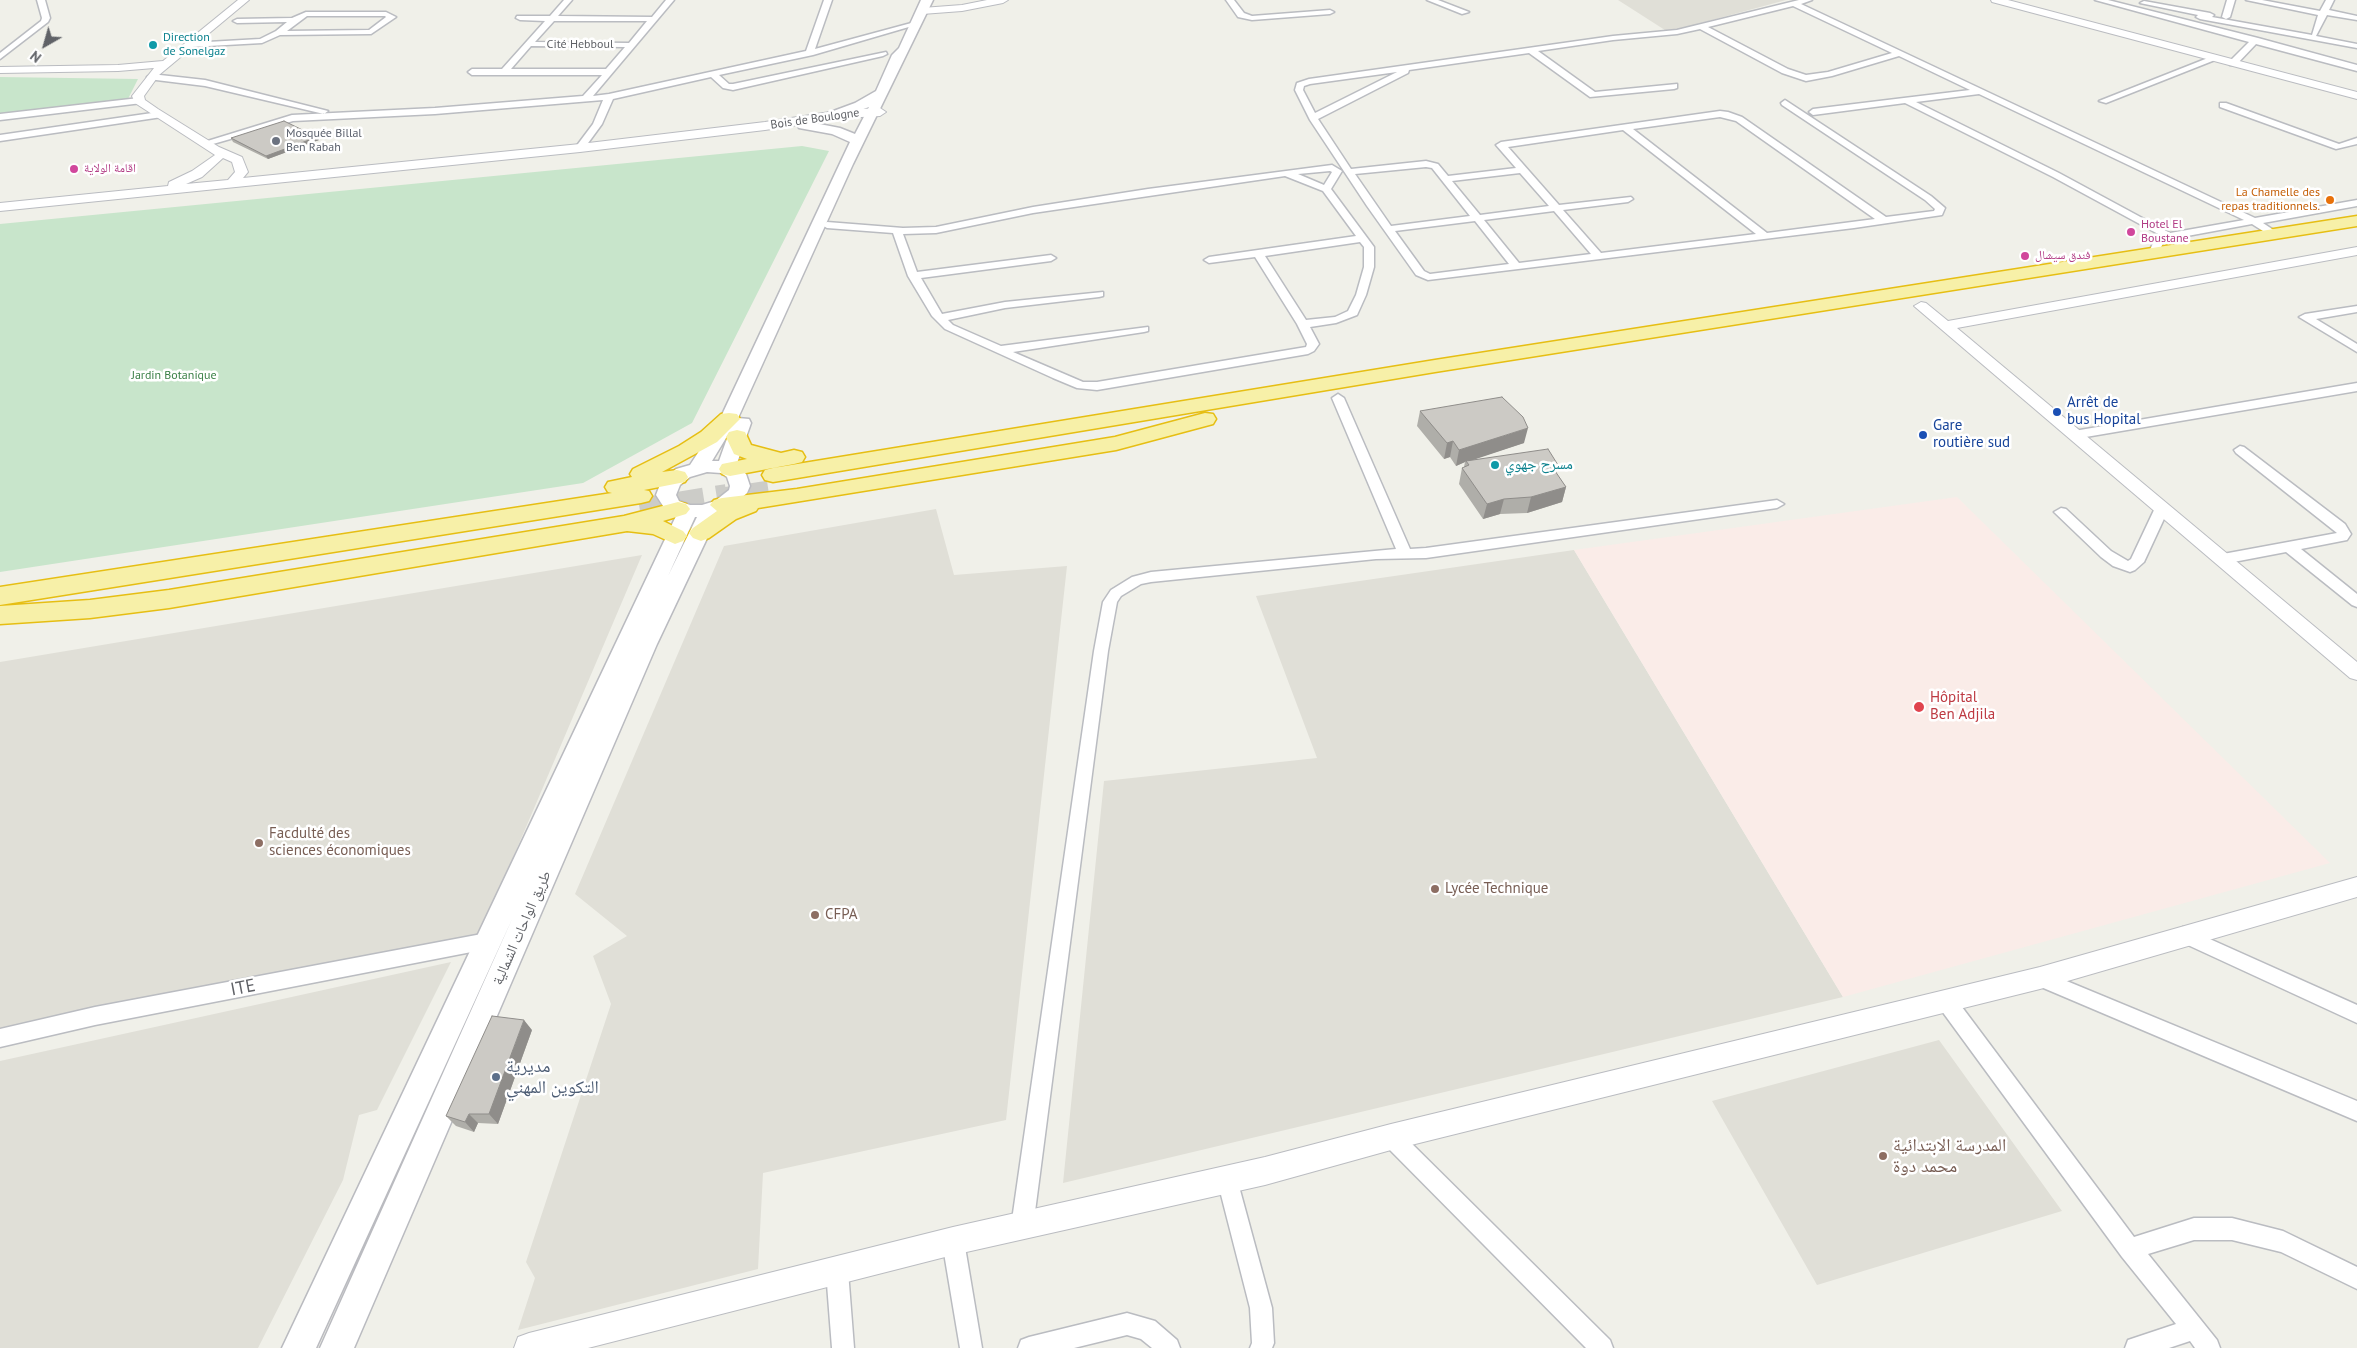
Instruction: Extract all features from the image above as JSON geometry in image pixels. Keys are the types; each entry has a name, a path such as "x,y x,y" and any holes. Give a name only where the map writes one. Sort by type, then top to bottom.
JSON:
{"highway":[{"path":"0,596 70,585 635,510 700,508 771,488 1246,397 2357,221"},
{"path":"701,533 771,488 797,496 1116,443 1212,417 1921,306 2357,235"},
{"path":"728,469 788,458 1154,402 1225,396 1246,397"},
{"path":"585,492 662,465 709,437 733,428 742,449 748,453 763,457 788,458"},
{"path":"70,585 119,570 190,556 677,477"},
{"path":"0,614 90,609 169,599 635,510"},
{"path":"0,610 635,510 658,527 675,536"}],"main road":[{"path":"698,467 733,428 827,225 898,55 904,50 925,5"},
{"path":"728,469 733,428 870,123 906,55 904,50"},
{"path":"833,116 860,106 882,93"},
{"path":"804,125 835,131 870,123"},
{"path":"713,466 728,469 736,474 740,486 731,499 700,508 668,500 666,495 667,488 677,477 698,467 713,466"},
{"name":"طريق الواحات الشمالية","path":"337,1348 646,644 701,533 700,508"},
{"name":"طريق الواحات الشمالية","path":"299,1348 675,536 700,508"}],"street":[{"path":"0,57 44,22 46,18 41,0"},
{"path":"139,101 139,93 153,75 244,0"},
{"path":"504,72 568,0"},
{"path":"586,98 670,0"},
{"path":"810,53 828,0"},
{"path":"925,5 962,8 1003,0"},
{"path":"1230,0 1241,14 1252,18 1330,12"},
{"path":"1431,0 1465,12"},
{"path":"1785,103 1928,198 1940,208 1938,213 1428,277 1420,273 1416,268 1348,172 1313,118 1299,90 1304,83 1531,50 1702,28 1808,0"},
{"path":"1996,0 2357,96"},
{"path":"2099,0 2172,15 2315,34 2357,42"},
{"path":"2110,0 2172,15 2357,68"},
{"path":"2127,0 2147,2 2357,46"},
{"path":"2226,18 2231,0"},
{"path":"2252,0 2357,18"},
{"path":"2315,34 2318,23 2325,13 2330,0"},
{"path":"1795,4 2252,220 2274,235"},
{"path":"190,45 253,43 271,38 294,20 306,14 386,14 392,17 371,32 279,33"},
{"path":"520,18 652,19"},
{"path":"237,21 294,20"},
{"path":"158,191 197,174 213,150 275,121 609,97 810,53 915,24"},
{"path":"1702,28 1785,71 1806,78 1829,74 1901,53"},
{"path":"2234,63 2255,40"},
{"name":"Cité Hebboul","path":"528,44 631,45"},
{"path":"836,46 850,61"},
{"path":"1531,50 1578,86 1594,95 1674,86"},
{"path":"713,74 726,86 733,87 883,54"},
{"path":"2103,101 2216,58"},
{"path":"0,70 118,68 166,64"},
{"path":"1313,118 1416,66"},
{"path":"118,68 205,83 340,115"},
{"path":"472,72 610,72"},
{"path":"1813,112 1982,91"},
{"path":"580,148 597,124 609,97"},
{"path":"1906,100 2056,175 2170,236"},
{"path":"0,117 139,101 213,150 280,178"},
{"path":"2223,105 2357,154"},
{"path":"0,138 159,114"},
{"path":"1599,257 1501,146 1720,114 1732,116 1886,221"},
{"name":"Bois de Boulogne","path":"765,126 833,116 870,123"},
{"name":"Bois de Boulogne","path":"765,126 804,125"},
{"path":"0,207 580,148 765,126"},
{"path":"1625,127 1764,236"},
{"path":"2339,147 2357,141"},
{"path":"204,186 213,150"},
{"path":"232,183 242,172 238,160"},
{"path":"1348,172 1426,164 1435,166 1517,267"},
{"path":"827,225 897,231 936,230 1034,210 1286,173 1335,169 1337,171 1326,189"},
{"path":"1447,179 1521,170"},
{"path":"1286,173 1326,189 1363,238 1370,254 1369,267 1361,295 1353,313 1336,320 1303,324"},
{"path":"1388,229 1628,199"},
{"path":"2153,254 2160,239 2170,236 2252,220 2357,203"},
{"path":"897,231 913,276 939,318 949,327 1071,382 1098,386 1304,352 1310,349 1313,344 1303,324 1258,254"},
{"path":"1209,260 1363,238"},
{"path":"1945,326 2357,251"},
{"path":"913,276 1051,258"},
{"path":"939,318 1005,306 1099,294"},
{"path":"1921,306 2357,673"},
{"path":"2357,309 2305,317 2357,349"},
{"path":"1000,350 1144,329"},
{"path":"2074,435 2357,386"},
{"path":"1338,398 1405,553"},
{"path":"2223,559 2342,537 2345,531 2240,450"},
{"path":"1022,1226 1101,651 1110,602 1116,593 1126,585 1151,577 1376,554 1426,553 1777,504"},
{"path":"2061,512 2106,554 2118,563 2130,567 2137,562 2162,508"},
{"path":"2289,547 2357,602"},
{"path":"529,1348 568,1343 953,1241 1227,1179 2040,978 2355,889"},
{"path":"2184,936 2357,1014"},
{"name":"ITE","path":"0,1038 95,1016 487,941"},
{"path":"2040,978 2357,1111"},
{"path":"1946,1001 2130,1249 2209,1348"},
{"path":"1391,1137 1602,1348"},
{"path":"1227,1179 1261,1308 1263,1343 1261,1348"},
{"path":"2130,1249 2194,1229 2232,1229 2283,1242 2357,1278"},
{"path":"953,1241 970,1348"},
{"path":"837,1271 843,1348"},
{"path":"1028,1348 1128,1324 1148,1329 1169,1348"},
{"path":"2136,1348 2194,1329"}],"shaded area":[{"path":"1618,0 1786,0 1668,32"},
{"name":"Hôpital Ben Adjila","path":"1957,497 2330,863 1843,997 1574,550"},
{"name":"CFPA","path":"936,509 954,575 1067,566 1006,1120 763,1173 758,1269 518,1330 535,1278 526,1262 611,1004 593,956 627,936 575,894 724,546"},
{"name":"Lycée Technique","path":"1574,550 1843,997 1063,1183 1104,781 1317,758 1256,596"},
{"name":"Facdulté des sciences économiques","path":"642,555 480,935 0,1040 0,662"},
{"path":"451,962 377,1110 359,1115 343,1180 258,1348 0,1348 0,1061"},
{"name":"المدرسة الابتدائية محمد دوة","path":"1939,1040 2062,1211 1817,1285 1712,1101"}],"green space":[{"path":"0,77 138,79 126,103 0,121"},
{"name":"Jardin Botanique","path":"802,146 829,151 692,423 583,483 0,572 0,224"}],"building":[{"name":"Mosquée Billal Ben Rabah","path":"284,121 317,137 266,156 231,138"},
{"path":"1502,397 1523,417 1528,428 1459,450 1453,441 1447,443 1420,411"},
{"path":"1548,449 1558,465 1553,468 1566,487 1531,497 1504,499 1487,504 1462,468 1469,465 1466,461"},
{"path":"492,1016 524,1020 489,1114 469,1114 465,1122 446,1116"}],"tunnel":[{"path":"719,498 773,490"},
{"path":"640,511 727,497"}],"place":[{"name":"Direction de Sonelgaz","path":"153,45"},
{"name":"Mosquée Billal Ben Rabah","path":"276,141"},
{"name":"اقامة الولاية","path":"74,169"},
{"name":"La Chamelle des repas traditionnels.","path":"2330,200"},
{"name":"Hotel El Boustane","path":"2131,232"},
{"name":"فندق سيشال","path":"2025,256"},
{"name":"Arrêt de bus Hopital","path":"2057,412"},
{"name":"Gare routière sud","path":"1923,435"},
{"name":"مسرح جهوي","path":"1495,465"},
{"name":"Hôpital Ben Adjila","path":"1919,707"},
{"name":"Facdulté des sciences économiques","path":"259,843"},
{"name":"Lycée Technique","path":"1435,889"},
{"name":"CFPA","path":"815,915"},
{"name":"مديرية التكوين المهني","path":"496,1077"},
{"name":"المدرسة الابتدائية محمد دوة","path":"1883,1156"}]}
